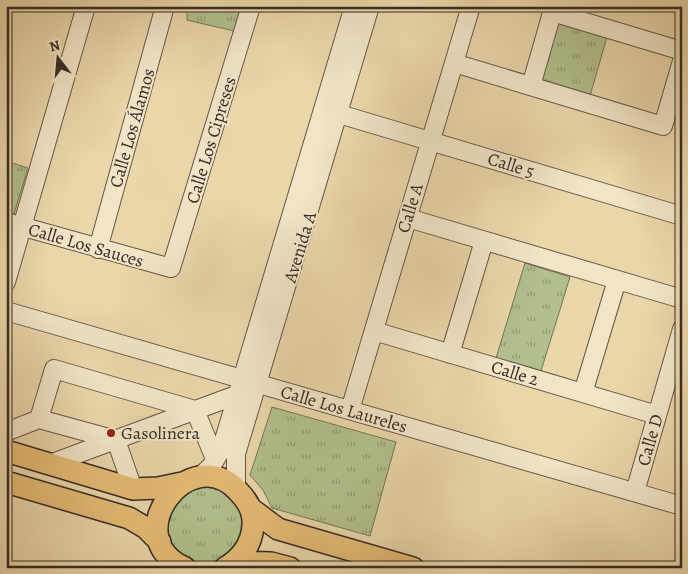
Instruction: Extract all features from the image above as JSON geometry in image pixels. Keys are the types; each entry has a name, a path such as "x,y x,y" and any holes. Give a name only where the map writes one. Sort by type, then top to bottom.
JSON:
{"main road":[{"path":"6,451 133,489 158,488 212,477 225,481 236,488 250,508 278,529 413,568"},
{"path":"167,555 157,528 158,515 163,502 171,491 190,480"},
{"path":"6,482 129,518 146,528 167,555 185,568"},
{"path":"230,565 245,551 252,538 253,523 250,508"},
{"path":"230,565 272,563 290,568"}],"street":[{"path":"6,282 14,225 86,6"},
{"name":"Calle Los Álamos","path":"98,249 166,6"},
{"name":"Calle Los Cipreses","path":"166,268 172,265 251,6"},
{"name":"Avenida A","path":"236,488 234,472 247,386 354,6"},
{"name":"Avenida A","path":"190,480 215,459 221,450 247,386 339,114 370,6"},
{"name":"Calle A","path":"350,410 471,6"},
{"path":"531,86 553,9 682,51"},
{"path":"454,63 663,126 682,61"},
{"name":"Calle 5","path":"339,114 682,216"},
{"path":"408,218 682,299"},
{"name":"Calle Los Sauces","path":"14,225 166,268"},
{"path":"450,354 484,241"},
{"path":"583,393 616,280"},
{"name":"Calle Los Laureles","path":"6,311 247,386 350,410 682,506"},
{"name":"Calle D","path":"635,492 682,329"},
{"name":"Calle 2","path":"374,331 657,415"},
{"path":"39,419 54,369 195,410"},
{"path":"50,464 195,410 247,386"},
{"path":"195,410 215,459"},
{"path":"6,432 39,419 116,440"},
{"path":"116,440 133,489"}],"green space":[{"path":"241,6 234,31 187,20 187,13 181,7"},
{"path":"558,23 607,37 590,96 540,82"},
{"path":"6,161 28,168 14,214 6,211"},
{"path":"525,263 570,277 541,371 496,358"},
{"path":"272,407 396,442 370,536 272,508 263,490 250,475"},
{"path":"198,487 212,487 226,493 237,504 243,518 240,540 232,552 212,563 198,563 184,557 173,546 167,532 167,518 173,504 184,493"}],"place":[{"name":"Gasolinera","path":"111,433"}]}
